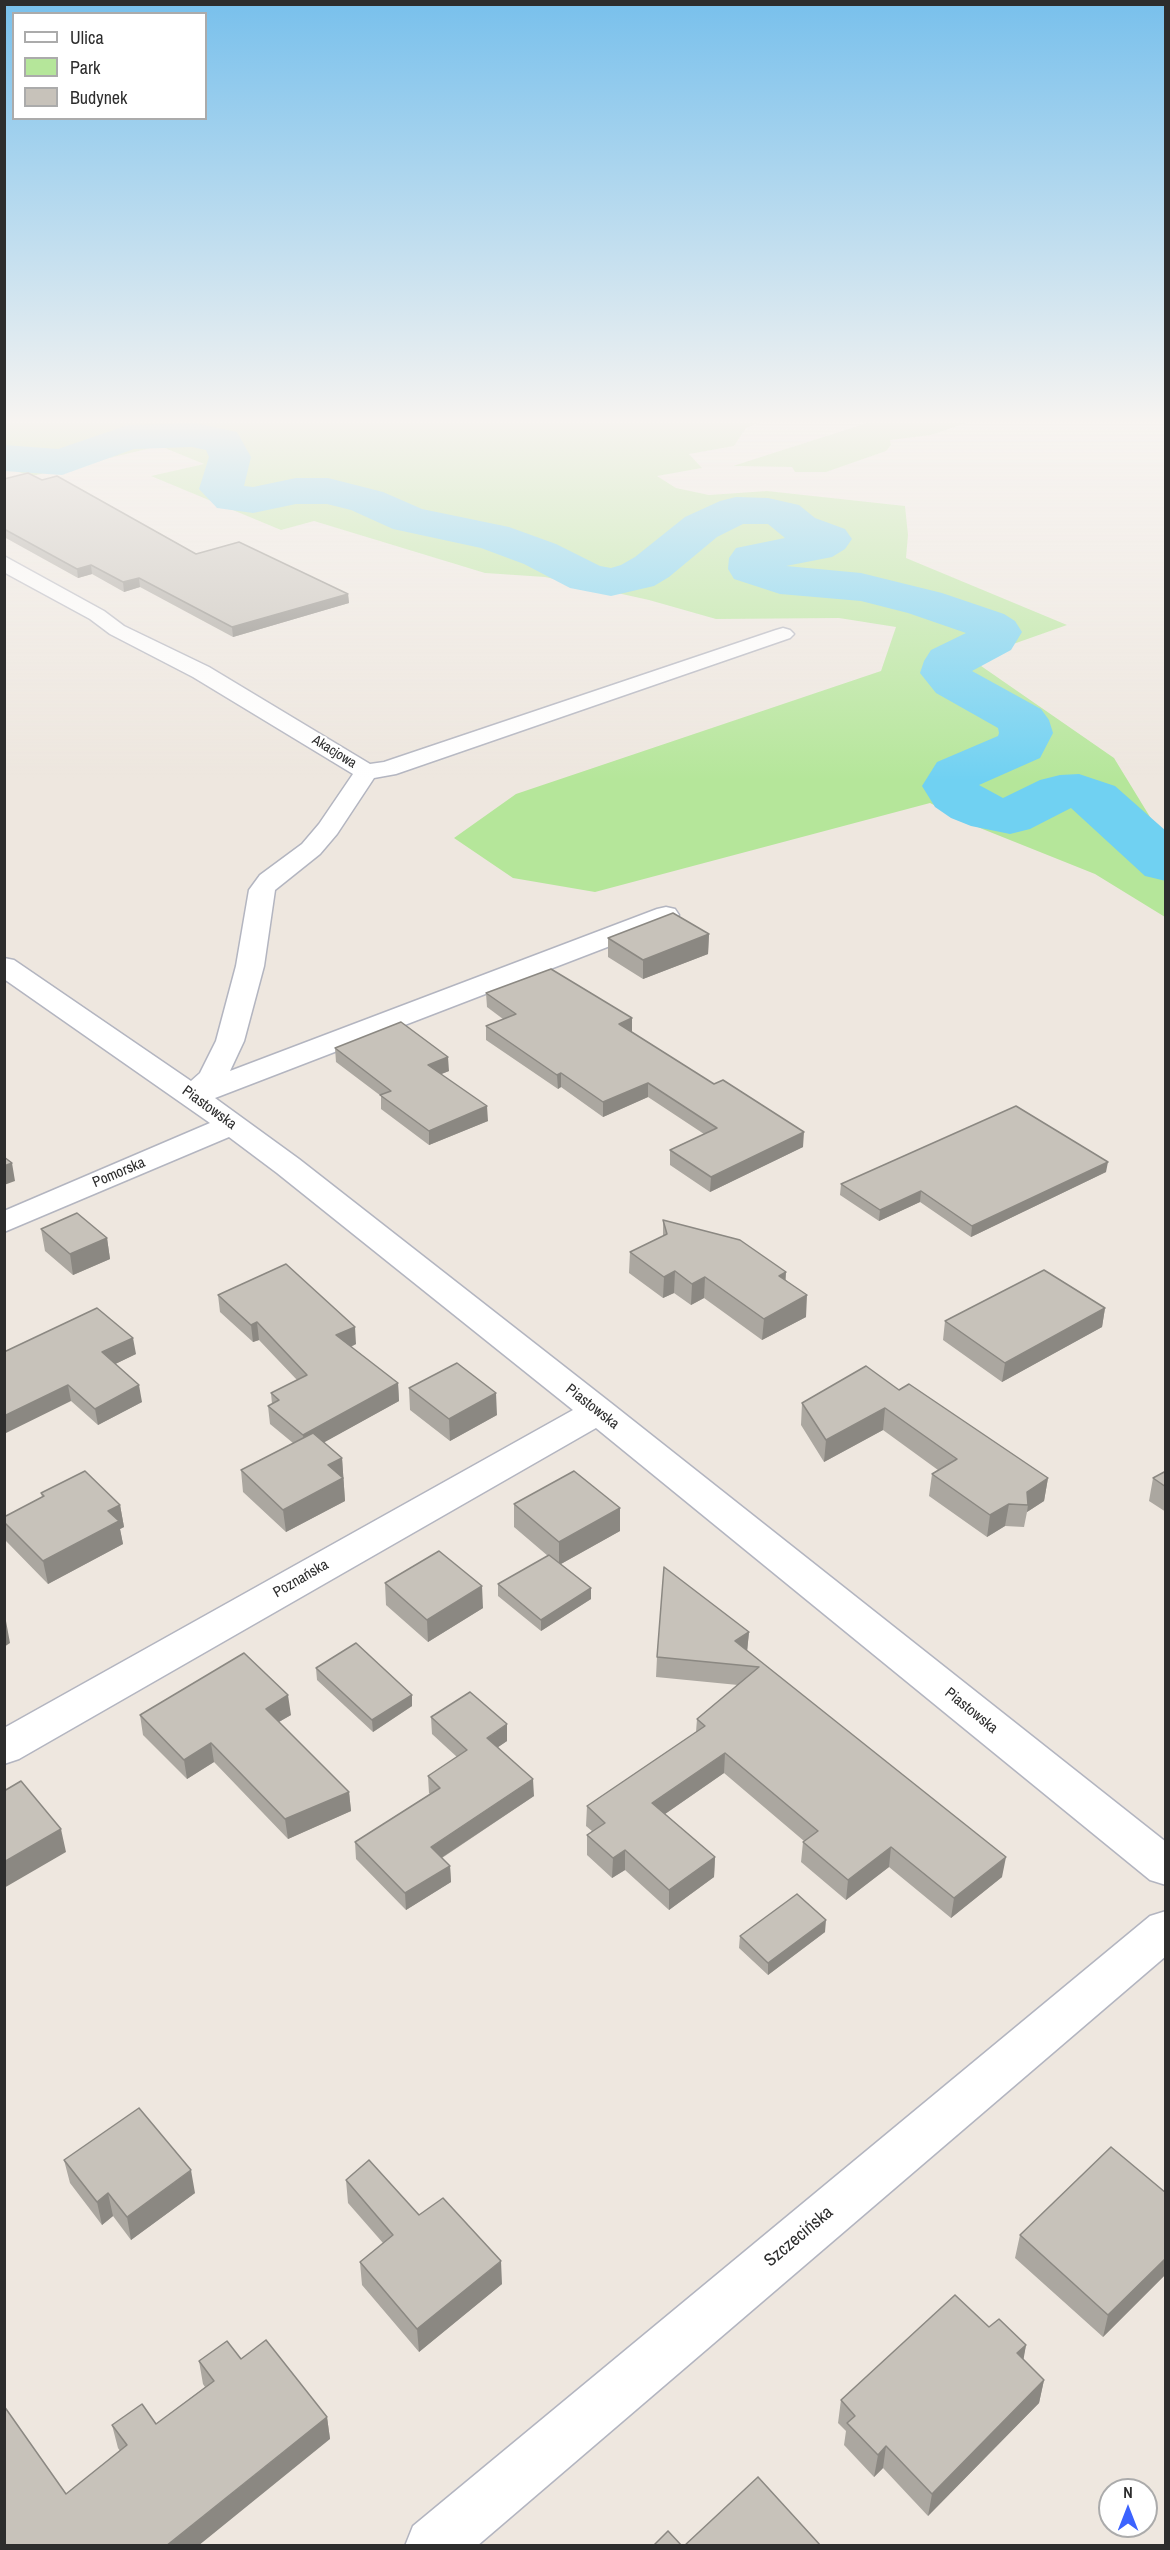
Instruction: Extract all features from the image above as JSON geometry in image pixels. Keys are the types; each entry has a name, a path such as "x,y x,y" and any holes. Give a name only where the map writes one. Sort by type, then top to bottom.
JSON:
{"street":[{"name":"Akacjowa","path":"5,562 16,571 97,615 117,630 201,672 366,772 328,829 311,849 269,880 262,890 250,966 230,1041 213,1077 193,1096"},
{"path":"366,772 388,769 783,634"},
{"path":"193,1096 666,915"},
{"name":"Piastowska","path":"4,966 233,1124 598,1411 1166,1867"},
{"name":"Pomorska","path":"4,1222 233,1124"},
{"name":"Poznańska","path":"4,1748 598,1411"},
{"name":"Szczecińska","path":"433,2546 1166,1929"}],"green space":[{"path":"383,542 907,542 906,558 1067,625 971,659 1114,758 1158,830 1165,834 1165,917 1095,874 980,828 930,803 595,892 513,878 454,838 516,794 881,671 896,627 839,618 716,619 649,600 545,577 485,573"}],"building":[{"path":"28,542 175,542 196,554 239,542 348,594 232,627 139,578 123,582 91,565 77,569"},
{"path":"673,913 709,934 643,960 608,938"},
{"path":"551,969 632,1018 619,1024 714,1084 723,1080 804,1132 711,1177 670,1150 717,1128 648,1083 603,1102 561,1073 557,1075 486,1026 516,1014 486,993"},
{"path":"401,1022 448,1057 428,1065 487,1106 429,1131 380,1095 391,1091 335,1048"},
{"path":"1016,1106 1108,1162 972,1226 921,1191 880,1210 841,1184"},
{"path":"4,1157 12,1163 4,1166"},
{"path":"77,1213 107,1238 70,1254 41,1229"},
{"path":"663,1220 740,1240 786,1272 779,1276 807,1295 764,1319 705,1277 692,1284 675,1271 664,1277 630,1252 667,1234"},
{"path":"286,1264 355,1327 336,1335 398,1383 303,1435 268,1406 279,1400 271,1393 307,1375 257,1322 251,1325 218,1295"},
{"path":"1044,1270 1105,1308 1005,1363 945,1321"},
{"path":"97,1308 133,1338 102,1352 139,1385 95,1409 68,1385 4,1416 4,1352"},
{"path":"457,1363 496,1393 449,1419 409,1388"},
{"path":"866,1366 899,1390 909,1384 1048,1478 1027,1492 1028,1505 1009,1504 990,1515 932,1474 957,1459 885,1408 826,1440 802,1403"},
{"path":"313,1433 342,1458 328,1465 343,1478 283,1510 241,1470"},
{"path":"85,1471 120,1505 108,1511 119,1521 43,1561 4,1522 4,1517 44,1496 41,1493"},
{"path":"574,1471 620,1508 559,1542 514,1504"},
{"path":"1166,1471 1166,1487 1153,1478"},
{"path":"439,1551 482,1586 427,1620 385,1583"},
{"path":"549,1555 591,1588 541,1620 498,1584"},
{"path":"664,1567 749,1632 735,1641 1006,1857 954,1898 891,1847 848,1880 803,1842 818,1831 725,1753 652,1803 715,1857 669,1890 625,1850 613,1858 587,1835 605,1823 587,1806 705,1726 697,1719 759,1667 657,1657"},
{"path":"356,1643 412,1695 372,1720 316,1668"},
{"path":"244,1653 288,1695 266,1709 349,1792 285,1819 211,1743 184,1760 140,1715"},
{"path":"470,1692 507,1724 487,1738 533,1779 431,1847 450,1866 405,1893 355,1842 440,1788 428,1776 467,1750 431,1717"},
{"path":"21,1781 61,1829 4,1862 4,1791"},
{"path":"797,1894 826,1920 768,1963 740,1936"},
{"path":"139,2108 191,2170 127,2217 108,2193 97,2202 64,2160"},
{"path":"1111,2147 1166,2193 1166,2258 1108,2315 1020,2235"},
{"path":"369,2160 419,2215 443,2198 501,2261 417,2329 360,2262 393,2235 346,2180"},
{"path":"955,2295 989,2327 999,2319 1026,2345 1017,2353 1044,2380 932,2494 886,2446 878,2455 847,2423 855,2416 841,2400"},
{"path":"266,2340 327,2417 166,2546 4,2546 4,2406 66,2494 127,2445 112,2425 142,2404 156,2424 214,2381 199,2361 227,2341 241,2359"},
{"path":"758,2477 821,2546 684,2546"},
{"path":"668,2531 682,2546 653,2546"}],"waterway":[{"path":"507,542 540,554 587,578 611,582 637,576 683,542"},
{"path":"824,542 816,547 752,558 751,569 780,580 861,587 925,603 987,624 997,632 993,639 949,661 946,673 954,682 1022,720 1026,733 1021,746 957,774 950,786 955,795 971,806 991,814 1010,817 1060,792 1079,791 1095,798 1166,863"}]}
